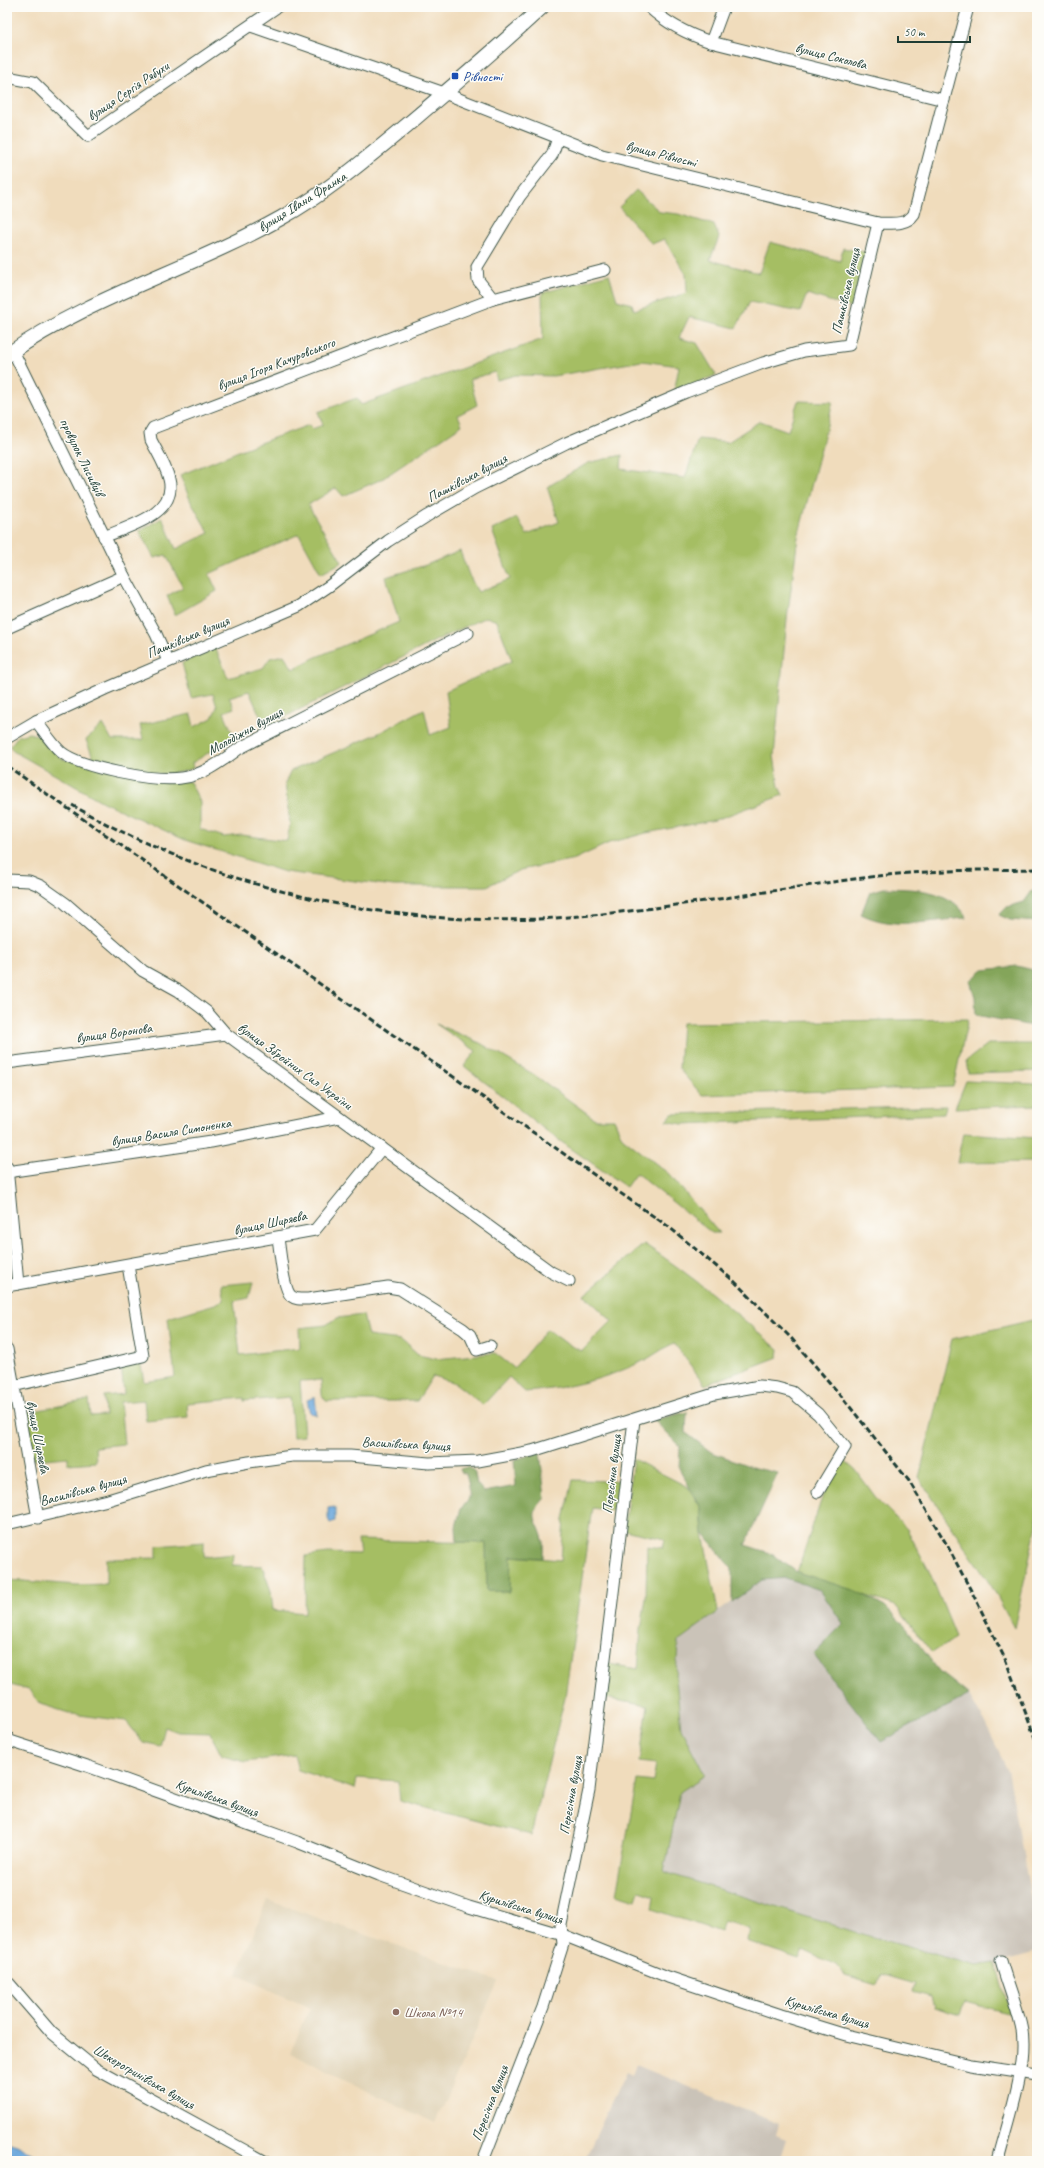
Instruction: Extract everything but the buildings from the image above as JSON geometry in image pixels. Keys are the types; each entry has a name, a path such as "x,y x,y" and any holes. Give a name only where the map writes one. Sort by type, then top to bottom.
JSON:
{"main road":[{"name":"вулиця Івана Франка","path":"10,353 34,337 71,317 282,218 341,178 444,94 542,7"}],"street":[{"name":"вулиця Сергія Рябухи","path":"7,77 33,82 88,136 277,7"},
{"name":"вулиця Соколова","path":"649,7 670,25 690,35 711,42 944,100"},
{"path":"711,42 724,7"},
{"path":"878,223 904,223 910,220 914,214 968,7"},
{"path":"251,26 444,94"},
{"name":"вулиця Рівності","path":"444,94 602,155 878,223"},
{"path":"492,298 478,280 477,267 509,213 552,155 558,138"},
{"name":"Пашківська вулиця","path":"7,738 36,721 168,661 299,606 329,586 388,541 427,516 475,488 566,443 686,392 763,363 804,351 849,345 878,223"},
{"name":"вулиця Ігоря Качуровського","path":"104,537 152,515 162,508 171,489 169,477 151,440 150,433 153,428 492,298 605,270"},
{"name":"провулок Лисивців","path":"10,353 124,576 156,634 168,661"},
{"path":"7,628 124,576"},
{"name":"Молодіжна вулиця","path":"36,721 60,751 81,763 166,779 182,778 212,767 240,748 468,633"},
{"name":"вулиця Збройних Сил України","path":"7,880 29,881 40,886 65,903 143,971 180,991 207,1012 226,1034 551,1272 569,1281"},
{"name":"вулиця Воронова","path":"7,1063 226,1034"},
{"name":"вулиця Василя Симоненка","path":"7,1172 211,1142 339,1117"},
{"name":"вулиця Ширяєва","path":"12,1285 278,1238 315,1230 382,1148"},
{"path":"7,1167 12,1285"},
{"path":"278,1238 286,1285 289,1295 296,1299 308,1299 377,1288 388,1287 400,1289 463,1329 470,1335 477,1350 490,1346"},
{"name":"вулиця Ширяєва","path":"13,1386 143,1356 128,1265"},
{"name":"вулиця Ширяєва","path":"7,1348 38,1518"},
{"name":"Василівська вулиця","path":"7,1524 38,1518 108,1500 206,1470 292,1456 350,1456 429,1463 478,1461 532,1451 714,1394 760,1386 792,1392 818,1414 845,1447 818,1492"},
{"name":"Пересічна вулиця","path":"483,2161 543,2007 563,1944 561,1925 589,1790 634,1420"},
{"name":"Курилівська вулиця","path":"7,1736 10,1741 87,1766 469,1907 563,1935 668,1977 846,2035 970,2065 1021,2071 1037,2075"},
{"path":"998,2161 1021,2071 1023,2044 1022,2026 1001,1961"},
{"name":"Шекерогринівська вулиця","path":"7,1981 52,2033 96,2069 264,2161"}],"shaded area":[{"path":"777,1568 813,1583 885,1606 905,1626 939,1671 969,1695 985,1723 1008,1770 1037,1933 1037,1952 977,1966 858,1933 664,1872 680,1792 705,1775 681,1729 676,1678 678,1641"},
{"name":"Школа №14","path":"267,1900 498,1981 435,2123 290,2053 310,2008 237,1975"},
{"path":"636,2065 779,2124 776,2135 786,2139 779,2161 584,2161 626,2072 632,2075"},
{"path":"1031,2082 1037,2083 1037,2119"}],"green space":[{"path":"636,190 660,212 678,214 714,225 719,237 710,260 759,273 770,242 840,261 843,248 866,252 852,308 807,294 800,312 750,302 736,328 689,317 679,338 697,343 716,375 674,393 679,366 642,361 553,376 516,375 497,380 495,372 470,379 477,405 458,415 462,425 382,479 343,496 336,488 308,505 342,562 321,574 299,534 209,574 217,591 175,615 167,596 183,587 166,555 154,558 139,531 162,518 176,549 209,533 191,502 180,475 246,448 309,425 312,429 323,425 318,412 357,398 361,405 543,339 542,293 609,274 617,300 632,304 634,310 687,293 686,274 664,239 652,244 619,207"},
{"path":"798,401 833,402 798,537 787,619 774,756 779,787 783,795 715,820 646,833 609,843 575,859 520,870 487,886 394,886 285,872 185,840 103,802 13,751 10,746 18,736 29,733 41,736 62,759 190,782 200,802 200,829 224,837 241,835 287,841 290,824 285,783 291,771 377,734 424,709 430,735 451,727 446,691 512,661 497,621 486,617 443,637 265,727 249,691 229,697 234,708 224,712 234,737 192,763 193,768 182,772 145,772 97,762 93,757 86,740 103,724 112,740 143,740 140,725 191,714 194,727 212,718 217,707 213,694 191,698 182,663 215,647 228,678 263,668 270,658 284,655 293,669 314,658 399,622 386,577 426,565 460,551 469,575 478,592 510,579 492,530 517,518 527,535 559,522 547,487 588,463 622,455 621,469 685,478 698,439 728,442 760,421 788,431"},
{"path":"884,888 930,892 951,901 960,908 967,918 900,923 874,919 861,914 870,892"},
{"path":"1032,891 1037,892 1037,922 1010,920 999,915 1007,907 1024,902"},
{"path":"1017,966 1037,971 1037,1027 976,1015 975,997 970,981 983,970"},
{"path":"968,1019 953,1087 702,1095 679,1069 682,1023"},
{"path":"436,1024 480,1043 533,1074 595,1119 614,1119 622,1137 669,1174 719,1233 712,1233 636,1173 626,1187 553,1136 464,1066 476,1051"},
{"path":"988,1044 1037,1044 1037,1071 968,1073 966,1061"},
{"path":"966,1081 1037,1084 1037,1105 955,1108"},
{"path":"946,1106 944,1114 682,1124 666,1121 672,1114"},
{"path":"963,1133 1037,1138 1037,1162 957,1163"},
{"path":"644,1244 713,1294 779,1350 778,1357 705,1385 674,1343 643,1361 625,1369 597,1379 569,1386 525,1392 509,1377 483,1405 455,1383 433,1376 417,1401 326,1401 322,1395 321,1380 300,1381 304,1436 293,1437 290,1397 244,1401 244,1398 187,1403 188,1417 146,1421 144,1400 120,1402 124,1444 95,1447 96,1462 68,1464 68,1457 33,1460 24,1413 89,1400 91,1416 105,1415 104,1396 124,1394 121,1364 140,1360 144,1382 175,1377 168,1318 224,1300 221,1285 253,1282 249,1298 234,1301 240,1355 300,1348 299,1328 326,1325 337,1318 363,1315 368,1336 401,1340 418,1355 436,1359 495,1353 514,1368 547,1329 567,1344 582,1351 612,1321 584,1295"},
{"path":"1037,1319 1037,1524 1014,1628 992,1587 919,1478 952,1339"},
{"path":"687,1412 686,1433 711,1452 755,1468 778,1473 745,1545 770,1553 797,1572 856,1591 885,1606 905,1626 939,1671 969,1695 881,1742 813,1654 843,1624 820,1590 786,1578 762,1580 732,1602 732,1569 703,1533 701,1508 679,1468 680,1447 654,1420"},
{"path":"540,1452 545,1498 537,1509 535,1517 543,1538 543,1558 511,1556 510,1592 487,1591 486,1543 457,1542 456,1527 461,1508 468,1501 470,1492 466,1474 461,1472 460,1469 467,1467 474,1470 477,1484 484,1492 516,1486 514,1460"},
{"path":"633,1459 688,1487 701,1508 703,1533 718,1612 678,1641 676,1678 681,1729 705,1775 680,1792 664,1872 858,1933 977,1966 995,1963 1011,2014 965,2002 961,2015 934,2007 931,1997 913,1992 915,1984 881,1974 877,1985 845,1976 836,1965 803,1950 799,1959 747,1941 749,1929 724,1921 720,1932 652,1909 654,1896 639,1891 636,1900 616,1894 637,1780 653,1782 656,1764 639,1762 648,1706 600,1697 603,1663 638,1669 641,1629 646,1598 647,1546 663,1548 665,1539 624,1530"},
{"path":"843,1459 855,1469 877,1499 907,1529 929,1571 956,1637 932,1653 896,1606 797,1572 823,1495"},
{"path":"573,1480 622,1481 616,1511 592,1508 565,1697 531,1835 400,1801 398,1781 357,1778 355,1789 298,1770 294,1755 246,1762 222,1756 210,1733 178,1732 165,1727 160,1746 143,1742 126,1721 72,1714 40,1704 29,1690 7,1684 7,1593 9,1580 77,1585 106,1584 106,1559 157,1558 157,1546 204,1542 204,1557 233,1554 232,1565 262,1566 271,1591 273,1610 305,1613 306,1556 327,1553 360,1554 358,1540 486,1543 487,1591 510,1592 510,1556 561,1560 564,1519"}],"water":[{"path":"315,1397 317,1416 310,1413 307,1400"},
{"path":"335,1507 335,1521 330,1523 328,1519 328,1508"},
{"path":"7,2142 17,2145 45,2161 7,2161"}],"railway":[{"path":"7,766 669,1227 735,1282 792,1339 842,1397 909,1481 947,1545 1006,1661 1037,1743"},
{"path":"72,805 126,833 181,858 238,879 297,895 356,907 417,916 477,919 538,919 581,916 623,912 878,876 938,871 1037,869"}],"place":[{"name":"Рівності","path":"455,76"},
{"name":"Школа №14","path":"396,2012"}]}
